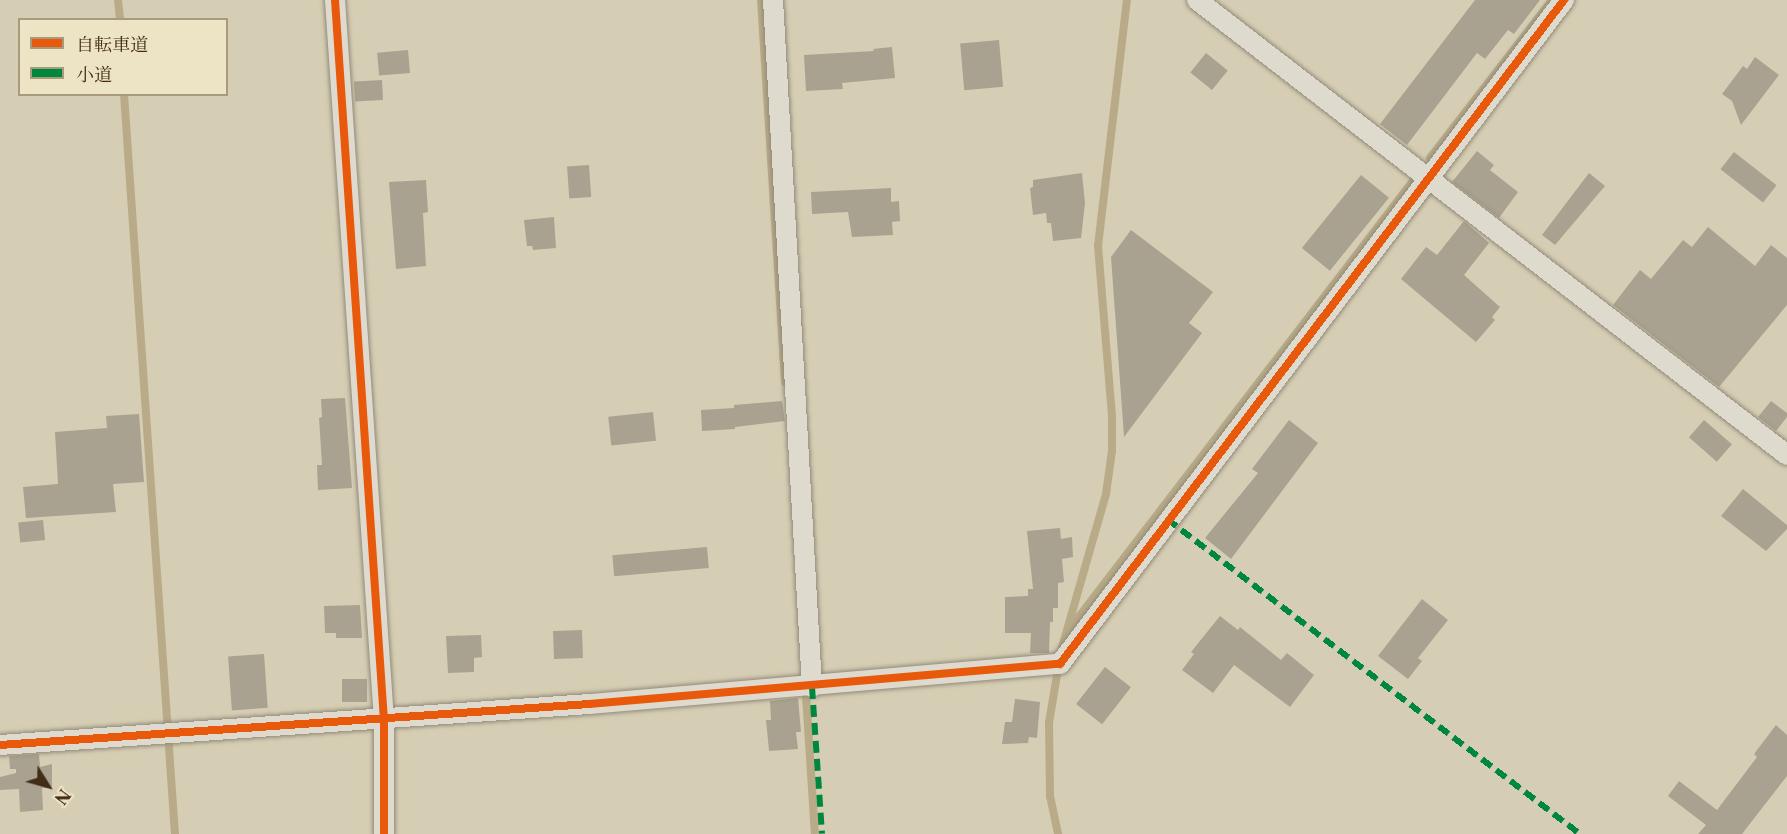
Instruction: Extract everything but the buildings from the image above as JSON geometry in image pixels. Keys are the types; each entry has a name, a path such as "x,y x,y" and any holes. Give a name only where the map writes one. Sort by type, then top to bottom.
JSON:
{"street":[{"path":"335,0 384,720 384,834"},
{"path":"773,0 812,687"},
{"path":"1197,0 1787,455"},
{"path":"0,745 384,720 812,687 1060,663 1564,0"}],"waterway":[{"path":"118,0 120,18"},
{"path":"761,0 785,382"},
{"path":"1061,651 1106,494 1112,451 1112,416 1098,246 1127,0"},
{"path":"1430,158 1552,0"},
{"path":"124,96 175,834"},
{"path":"1071,627 1413,181"},
{"path":"1057,675 1049,723 1050,796 1058,834"},
{"path":"806,696 815,834"}],"marked path":[{"path":"1167,519 1580,834"},
{"path":"812,687 822,834"}],"cycle path":[{"path":"335,0 384,720 384,834"},
{"path":"0,745 590,704 1060,664 1564,0"}]}
